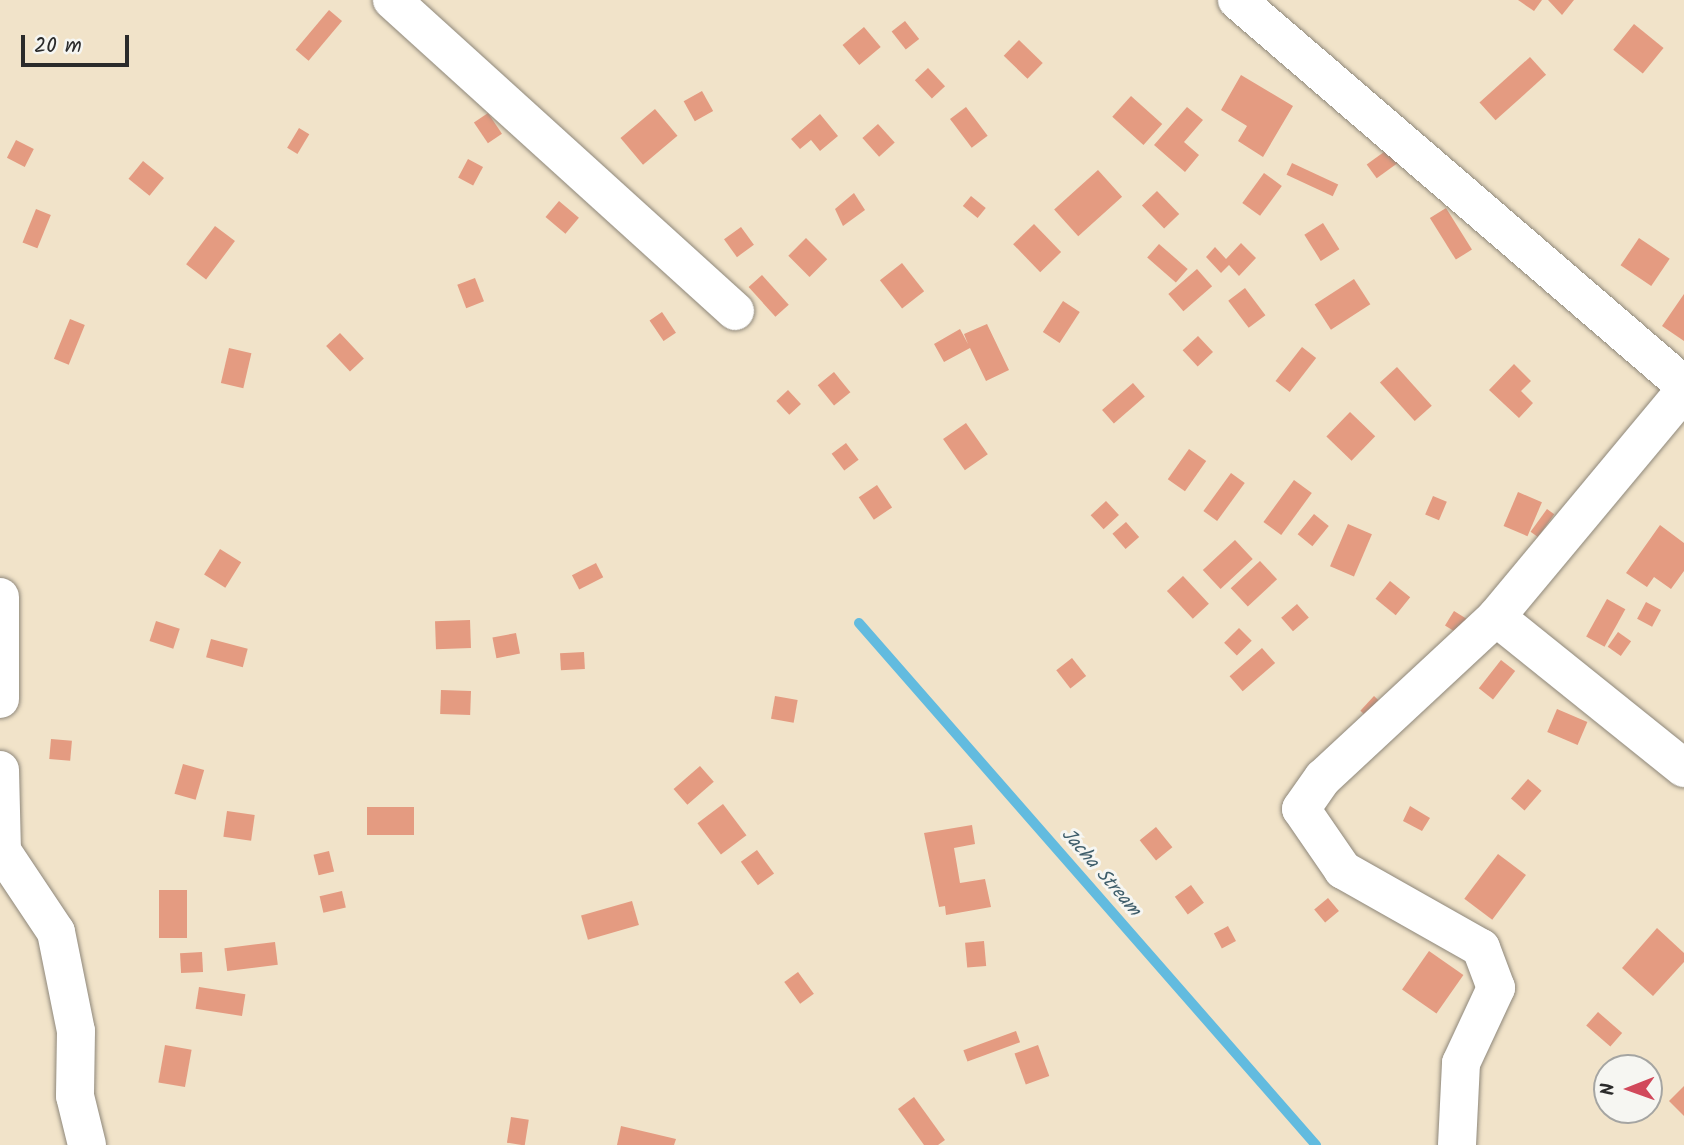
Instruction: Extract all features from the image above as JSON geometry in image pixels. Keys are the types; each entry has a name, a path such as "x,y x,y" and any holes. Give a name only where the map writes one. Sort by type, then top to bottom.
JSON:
{"street":[{"path":"392,0 735,311"},
{"path":"1237,0 1684,384"},
{"path":"1457,1145 1461,1063 1496,988 1481,948 1343,870 1301,809 1323,778 1496,617 1684,391"},
{"path":"0,597 0,699"},
{"path":"1496,617 1684,768"},
{"path":"0,770 2,851 56,932 76,1031 75,1096 87,1145"}],"building":[{"path":"1518,0 1542,0 1534,11"},
{"path":"1548,0 1574,0 1562,15"},
{"path":"329,10 342,21 309,61 296,50"},
{"path":"905,21 919,39 906,50 892,31"},
{"path":"1634,24 1664,48 1643,74 1613,50"},
{"path":"864,27 881,47 859,65 843,45"},
{"path":"1019,40 1043,63 1027,79 1004,56"},
{"path":"1530,57 1546,75 1496,120 1479,103"},
{"path":"928,68 945,86 932,99 915,80"},
{"path":"1241,75 1293,106 1263,157 1238,141 1247,126 1221,110"},
{"path":"702,91 713,111 695,121 684,101"},
{"path":"1131,96 1162,124 1143,145 1112,117"},
{"path":"966,107 988,136 972,148 950,119"},
{"path":"1187,107 1203,120 1184,142 1199,155 1185,172 1154,145"},
{"path":"655,109 677,136 643,165 621,138"},
{"path":"488,113 502,134 488,143 474,123"},
{"path":"820,114 838,136 820,151 811,140 800,149 791,139"},
{"path":"878,124 895,143 879,157 862,138"},
{"path":"299,128 309,134 297,154 287,148"},
{"path":"16,140 34,149 25,167 7,158"},
{"path":"1395,144 1405,158 1377,178 1367,165"},
{"path":"468,159 483,167 473,186 458,178"},
{"path":"143,161 164,178 150,196 129,179"},
{"path":"1292,163 1338,185 1333,196 1287,175"},
{"path":"1098,170 1122,197 1078,236 1054,209"},
{"path":"1264,173 1282,186 1260,216 1242,203"},
{"path":"1157,191 1179,214 1164,229 1142,206"},
{"path":"854,193 865,210 843,226 835,209"},
{"path":"971,196 986,208 978,218 963,206"},
{"path":"559,201 579,218 565,234 546,217"},
{"path":"1446,208 1472,250 1456,260 1430,218"},
{"path":"36,209 51,215 37,248 23,242"},
{"path":"1323,223 1339,249 1321,261 1304,235"},
{"path":"1034,224 1061,252 1040,272 1013,244"},
{"path":"215,226 235,241 206,279 186,264"},
{"path":"741,227 754,245 737,257 724,239"},
{"path":"806,238 827,259 810,277 788,256"},
{"path":"1639,238 1670,259 1651,286 1621,265"},
{"path":"1241,243 1256,258 1239,276 1229,265 1221,273 1206,257 1215,247 1226,259"},
{"path":"1159,244 1188,269 1176,283 1147,258"},
{"path":"902,263 924,291 902,309 880,280"},
{"path":"1197,269 1212,286 1183,311 1168,294"},
{"path":"762,275 789,305 775,317 749,287"},
{"path":"475,278 484,301 466,308 457,285"},
{"path":"1354,279 1370,304 1331,330 1315,305"},
{"path":"1245,288 1265,315 1249,328 1228,301"},
{"path":"1684,294 1684,341 1662,326"},
{"path":"1063,301 1080,312 1060,343 1043,332"},
{"path":"662,312 676,333 664,341 650,320"},
{"path":"70,319 85,325 69,365 54,359"},
{"path":"987,324 1009,370 986,381 970,348 944,362 934,344 960,329 968,344 964,334"},
{"path":"340,333 364,359 350,372 326,346"},
{"path":"1198,336 1213,352 1198,366 1183,350"},
{"path":"1302,347 1316,358 1290,392 1276,381"},
{"path":"229,348 251,353 243,388 221,383"},
{"path":"1514,364 1531,381 1521,391 1533,403 1519,418 1489,390"},
{"path":"1397,367 1432,406 1415,421 1380,382"},
{"path":"834,372 850,392 834,405 818,385"},
{"path":"1133,383 1145,397 1114,423 1102,410"},
{"path":"788,390 801,404 789,415 776,401"},
{"path":"1350,412 1375,436 1352,461 1326,436"},
{"path":"966,423 988,454 965,470 943,439"},
{"path":"846,443 859,460 844,471 832,454"},
{"path":"1189,449 1206,461 1185,491 1168,479"},
{"path":"1231,473 1245,483 1217,521 1203,511"},
{"path":"1294,480 1312,493 1281,535 1263,522"},
{"path":"877,485 892,507 874,520 859,497"},
{"path":"1518,492 1542,502 1527,536 1504,526"},
{"path":"1433,496 1447,502 1439,520 1425,514"},
{"path":"1106,501 1119,515 1104,529 1091,515"},
{"path":"1547,509 1554,514 1538,537 1531,532"},
{"path":"1314,514 1329,526 1312,546 1298,534"},
{"path":"1126,522 1139,537 1126,549 1112,534"},
{"path":"1348,524 1372,534 1354,577 1330,566"},
{"path":"1660,525 1684,543 1684,571 1671,589 1654,577 1647,587 1626,573"},
{"path":"1235,540 1253,559 1221,589 1203,570"},
{"path":"220,549 241,562 225,588 204,574"},
{"path":"1260,561 1277,579 1248,607 1231,588"},
{"path":"596,563 603,577 579,590 572,575"},
{"path":"1183,576 1209,604 1193,619 1167,591"},
{"path":"1390,581 1410,597 1396,615 1376,599"},
{"path":"1607,599 1625,609 1605,647 1586,637"},
{"path":"1646,602 1661,610 1652,627 1637,619"},
{"path":"1297,604 1309,618 1293,631 1281,618"},
{"path":"1454,611 1470,621 1461,635 1445,625"},
{"path":"470,620 471,648 436,649 435,621"},
{"path":"156,621 180,629 173,649 150,641"},
{"path":"1239,628 1252,641 1237,656 1224,643"},
{"path":"1618,632 1631,641 1621,656 1608,647"},
{"path":"516,633 520,654 496,658 492,638"},
{"path":"211,639 248,649 243,667 206,657"},
{"path":"1262,648 1275,663 1243,691 1230,676"},
{"path":"584,652 585,669 561,670 560,653"},
{"path":"1072,658 1086,676 1070,688 1056,670"},
{"path":"1501,660 1515,671 1493,699 1479,688"},
{"path":"441,690 471,691 470,715 440,714"},
{"path":"775,696 798,700 794,723 771,719"},
{"path":"1374,696 1390,711 1376,726 1360,711"},
{"path":"1557,709 1587,722 1578,745 1547,732"},
{"path":"51,739 72,741 70,761 49,759"},
{"path":"183,764 204,770 196,800 174,794"},
{"path":"700,766 714,782 687,805 674,789"},
{"path":"1528,779 1542,791 1525,810 1511,799"},
{"path":"723,804 746,835 721,854 697,823"},
{"path":"1410,806 1430,818 1422,831 1403,821"},
{"path":"367,807 414,807 414,835 367,835"},
{"path":"227,811 255,815 251,841 223,837"},
{"path":"972,825 975,844 954,848 960,883 985,879 991,907 946,915 945,906 939,907 924,833"},
{"path":"1156,827 1172,847 1156,860 1140,840"},
{"path":"757,850 774,873 758,885 741,862"},
{"path":"329,851 334,871 319,875 313,855"},
{"path":"1498,854 1526,875 1492,920 1464,899"},
{"path":"1191,885 1204,903 1188,915 1175,897"},
{"path":"159,890 187,890 187,938 159,938"},
{"path":"342,891 346,908 323,913 320,896"},
{"path":"1328,898 1339,911 1325,923 1314,910"},
{"path":"632,901 639,925 588,940 581,916"},
{"path":"1228,926 1236,941 1222,949 1214,934"},
{"path":"1657,928 1684,953 1684,962 1653,996 1622,968"},
{"path":"984,941 986,966 967,968 965,943"},
{"path":"275,942 278,965 227,971 224,948"},
{"path":"1429,951 1463,975 1436,1014 1402,990"},
{"path":"202,952 203,972 181,973 180,953"},
{"path":"798,972 814,994 800,1004 784,982"},
{"path":"199,987 245,994 242,1016 196,1009"},
{"path":"1598,1012 1622,1033 1610,1047 1586,1026"},
{"path":"1016,1031 1020,1042 967,1061 963,1050"},
{"path":"165,1045 192,1050 185,1087 158,1082"},
{"path":"1038,1045 1049,1076 1026,1085 1015,1054"},
{"path":"1684,1086 1684,1116 1669,1101"},
{"path":"914,1097 945,1140 938,1145 924,1145 898,1109"},
{"path":"511,1117 529,1120 525,1145 507,1143"},
{"path":"621,1126 676,1139 674,1145 617,1145"}],"waterway":[{"name":"Jacha Stream","path":"859,623 1316,1145"}]}
